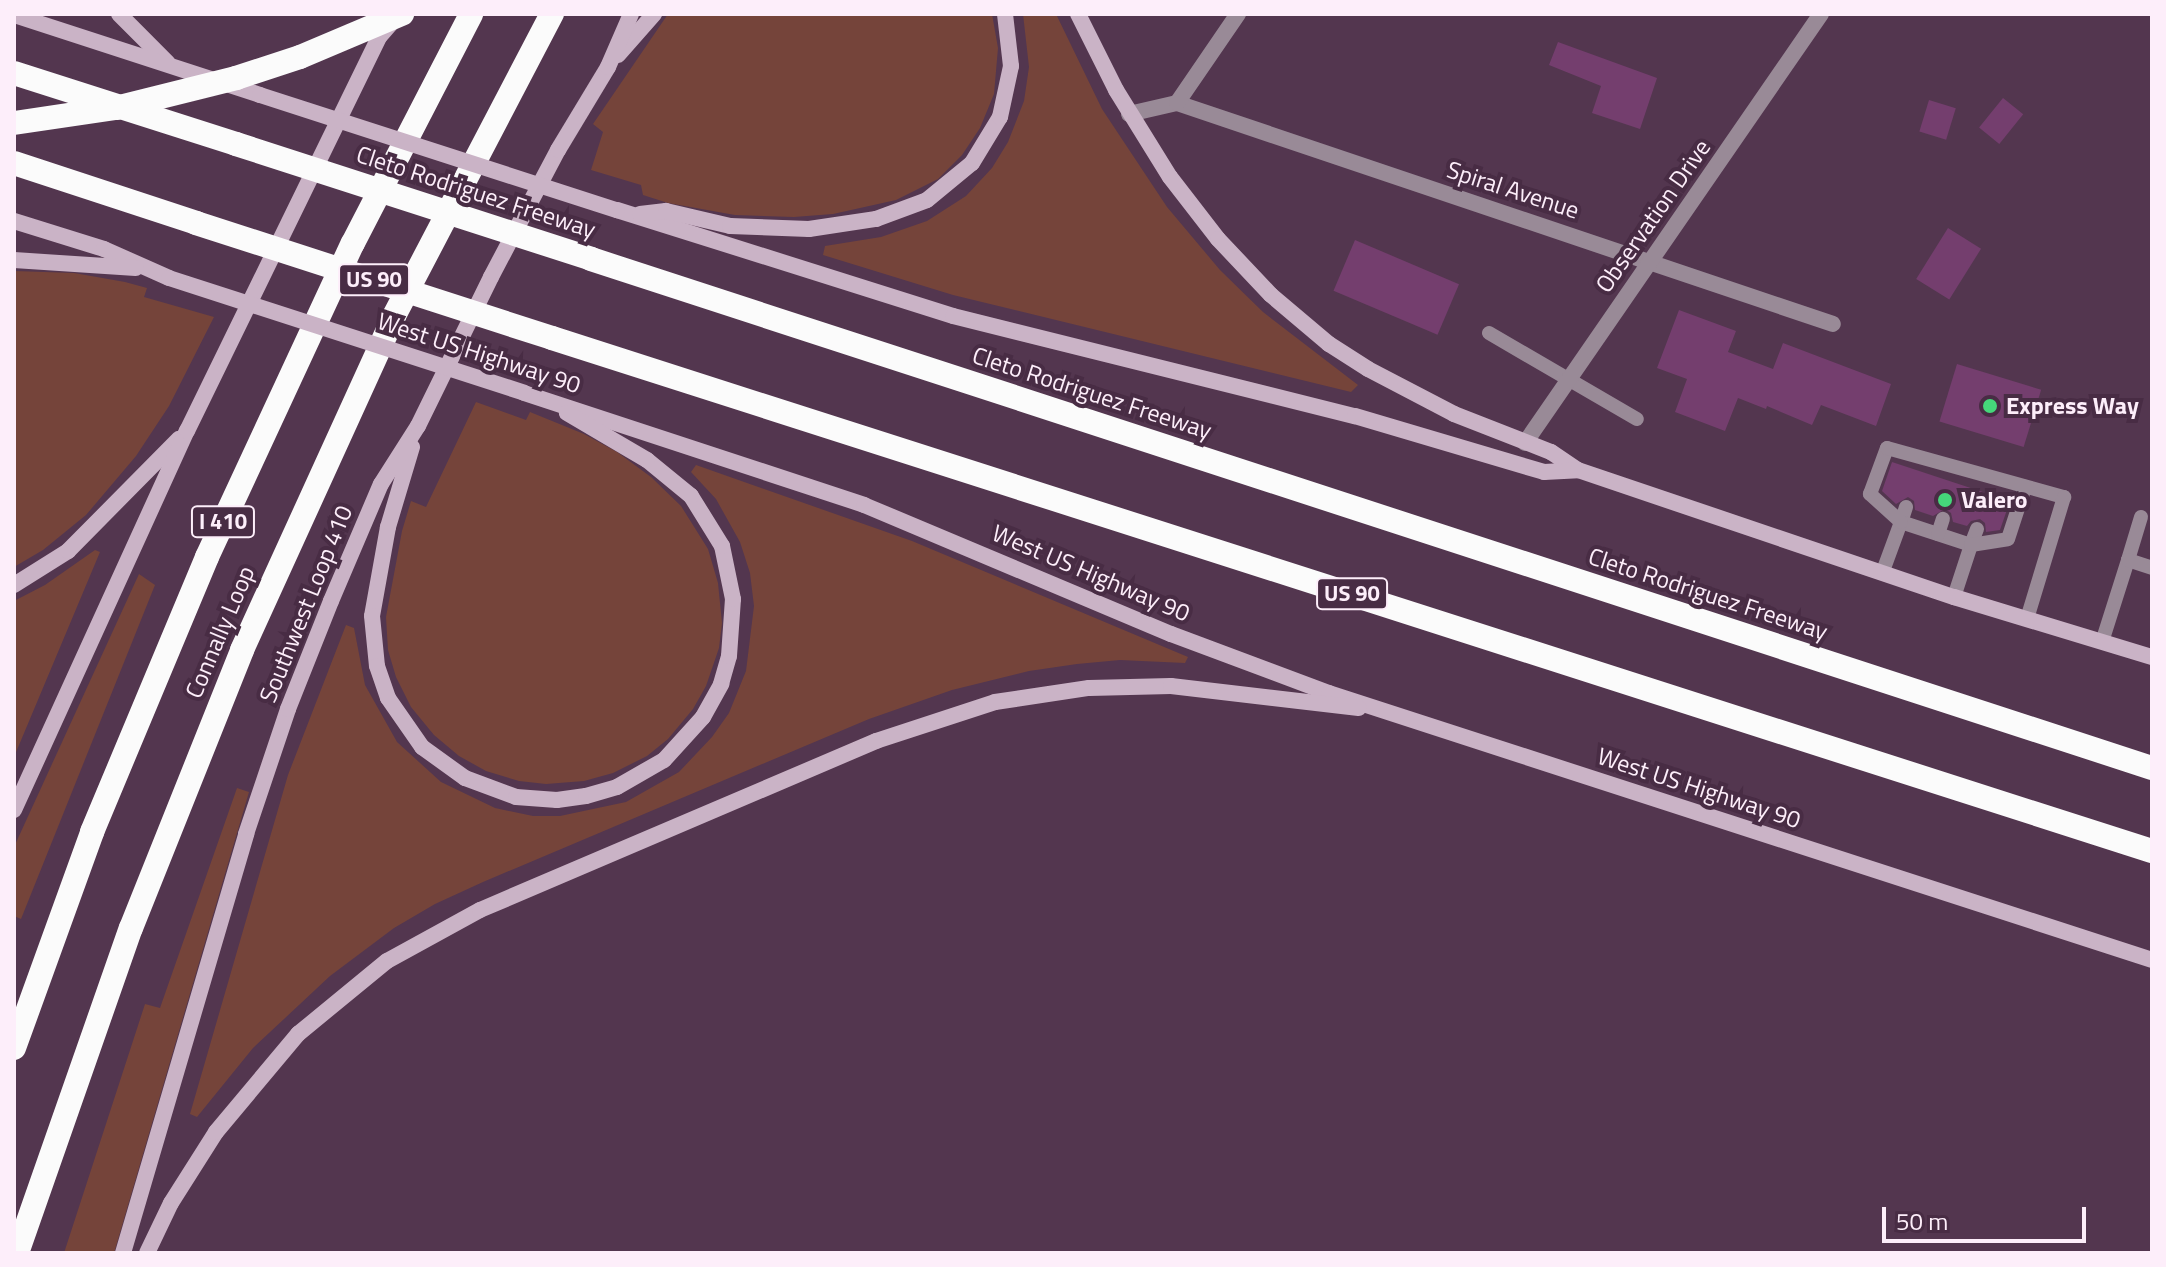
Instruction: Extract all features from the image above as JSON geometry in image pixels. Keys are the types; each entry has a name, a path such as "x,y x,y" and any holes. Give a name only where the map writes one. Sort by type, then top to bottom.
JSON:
{"highway":[{"path":"14,123 116,108 236,78 321,49 400,14"},
{"name":"Connally Loop","path":"14,1048 92,832 207,557 347,255 471,14"},
{"name":"Connally Loop","path":"17,1253 131,928 242,650 394,316 552,14"},
{"name":"Cleto Rodriguez Freeway","path":"14,73 2152,768"},
{"name":"US 90","path":"14,163 2152,851"}],"main road":[{"path":"119,14 172,67"},
{"path":"14,810 187,431 380,36 387,14"},
{"path":"380,36 400,14"},
{"name":"Southwest Loop 410","path":"123,1253 246,834 288,709 381,484 418,426 533,198 608,67 631,14"},
{"path":"608,67 654,14"},
{"path":"624,212 666,211 730,226 794,229 876,219 919,204 946,188 967,169 996,125 1011,66 1005,14"},
{"path":"1078,14 1129,114 1170,177 1218,239 1253,278 1309,328 1357,363 1412,394 1551,452 1578,470 1954,597 2152,657"},
{"path":"14,15 953,316 1355,416 1544,472 1578,470"},
{"name":"West US Highway 90","path":"14,221 104,249 138,268 864,505 1171,634 1376,709 2152,960"},
{"path":"14,260 138,268"},
{"path":"418,426 388,527 372,616 377,666 388,698 422,747 465,778 516,797 557,800 586,796 617,787 664,760 703,717 721,684 729,656 733,599 722,546 691,496 660,469 570,417 556,403"},
{"path":"14,585 68,551 187,431"},
{"path":"147,1253 171,1203 216,1132 298,1034 387,961 502,900 876,741 995,702 1089,688 1160,686 1235,691 1328,707 1376,709"}],"street":[{"path":"1129,114 1177,103 1238,14"},
{"name":"Observation Drive","path":"1525,443 1821,14"},
{"name":"Spiral Avenue","path":"1177,103 1833,324"}],"lane":[{"path":"1489,333 1637,419"},
{"path":"2025,487 2008,539 1971,545 1901,522 1870,494 1887,448 1922,465 1958,475 1992,477 2064,497 2027,619"},
{"path":"1987,493 1992,477"},
{"path":"1883,571 1906,507"},
{"path":"2102,642 2141,517"},
{"path":"1938,534 1943,519"},
{"path":"1954,597 1977,529"},
{"path":"2128,560 2152,568"}],"shaded area":[{"path":"668,14 992,14 998,48 994,94 980,128 962,155 938,179 896,200 833,214 794,217 735,215 668,203 643,195 641,185 591,170 603,132 593,124"},
{"path":"1023,14 1056,14 1102,109 1167,207 1220,270 1263,312 1358,385 1351,392 953,295 823,255 825,246 881,237 927,221 966,196 992,168 1008,142 1024,101 1029,67"},
{"path":"14,271 74,273 125,282 147,288 144,297 214,317 169,406 136,456 86,515 43,550 14,567"},
{"path":"476,402 526,420 530,412 584,434 617,452 651,477 681,506 708,549 718,583 722,623 719,648 706,686 693,709 668,739 647,756 613,773 584,781 546,784 519,781 486,771 459,756 434,735 411,707 396,677 388,650 386,617 402,531 411,501 426,507"},
{"path":"696,465 912,541 1188,657 1185,663 1120,660 1077,664 1029,671 952,690 869,719 483,882 435,904 394,928 330,976 253,1048 197,1117 190,1114 288,775 346,625 354,628 365,685 397,742 441,782 495,808 533,816 560,816 626,802 679,772 712,737 729,713 746,671 754,606 750,573 740,542 716,499 691,472"},
{"path":"95,550 100,552 14,757 14,601 45,585"},
{"path":"139,574 155,585 21,919 14,916 14,847"},
{"path":"237,788 249,792 114,1253 64,1253 145,1004 160,1008"}],"building":[{"path":"1558,42 1657,78 1640,129 1592,113 1601,86 1549,65"},
{"path":"2003,98 2023,114 1999,144 1979,128"},
{"path":"1929,100 1956,108 1946,140 1919,132"},
{"path":"1948,228 1981,249 1949,300 1916,279"},
{"path":"1355,240 1459,284 1438,335 1334,291"},
{"path":"1679,310 1736,331 1728,352 1773,369 1783,343 1891,384 1876,426 1821,405 1812,425 1767,406 1766,409 1738,398 1725,431 1675,412 1687,379 1657,368"},
{"name":"Express Way","path":"1957,364 2041,390 2024,447 1939,421"},
{"name":"Valero","path":"1892,462 2010,501 2000,530 1986,532 1985,523 1980,519 1971,521 1967,526 1953,522 1951,513 1945,509 1933,516 1915,510 1914,501 1908,497 1896,504 1882,491"}],"place":[{"name":"Express Way","path":"1990,406"},
{"name":"Valero","path":"1945,500"}]}
